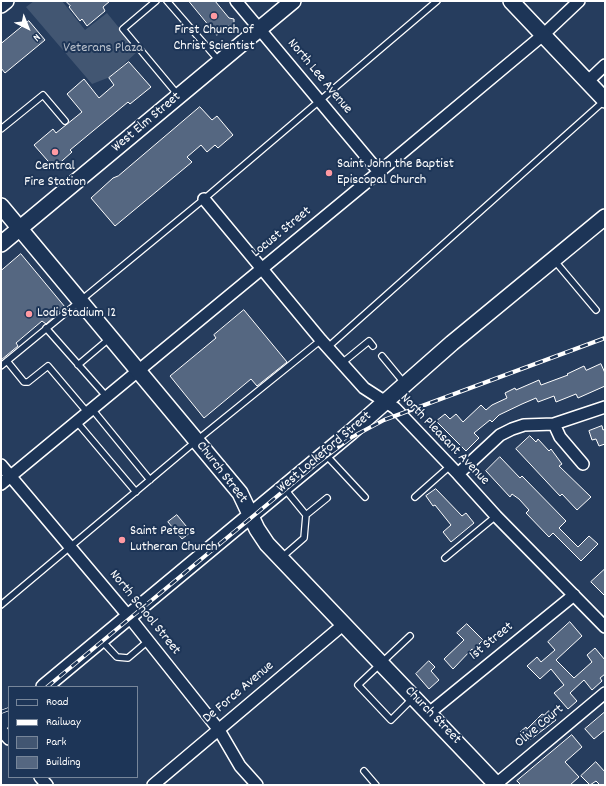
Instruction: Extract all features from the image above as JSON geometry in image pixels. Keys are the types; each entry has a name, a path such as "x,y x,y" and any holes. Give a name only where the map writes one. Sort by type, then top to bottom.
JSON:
{"street":[{"path":"1,5 6,1"},
{"name":"North Lee Avenue","path":"236,1 379,172"},
{"name":"West Elm Street","path":"1,244 294,1"},
{"path":"511,1 605,100"},
{"name":"Locust Street","path":"1,484 543,35 579,1"},
{"path":"587,82 605,65"},
{"name":"North Pleasant Avenue","path":"204,199 325,344 364,388 395,408 496,516 605,627"},
{"name":"Church Street","path":"1,206 240,493 263,539 496,785"},
{"name":"West Lockeford Street","path":"45,686 324,454 605,217"},
{"path":"454,470 500,434 524,425 554,424 605,407"},
{"path":"554,424 560,437 583,464"},
{"name":"North School Street","path":"1,465 128,616 219,730 240,766 257,785"},
{"name":"1st Street","path":"429,713 574,595"},
{"name":"De Force Avenue","path":"152,785 344,624"},
{"name":"Olive Court","path":"496,785 605,693"},
{"path":"1,730 8,738"}],"lane":[{"path":"156,1 123,29 179,96"},
{"path":"167,1 220,62"},
{"path":"1,366 79,300 204,199 437,1"},
{"path":"1,129 43,95 65,121"},
{"path":"1,605 196,441 325,344 605,100"},
{"path":"554,259 596,310"},
{"path":"46,328 106,396"},
{"path":"78,365 110,338"},
{"path":"342,363 369,341 374,346"},
{"path":"382,356 405,385"},
{"path":"7,361 24,382 28,382 48,366 89,410 150,480"},
{"path":"76,421 136,492"},
{"path":"324,454 365,497"},
{"path":"415,498 454,470"},
{"path":"281,558 304,538 306,514 283,488"},
{"path":"306,514 327,498"},
{"path":"445,558 496,516"},
{"path":"410,636 380,662 358,685 391,720 414,697"},
{"path":"100,640 117,657 128,658 148,641"},
{"path":"364,772 376,785"}],"green space":[{"name":"Veterans Plaza","path":"34,1 62,1 85,30 107,13 138,51 110,77 92,84 26,7"}],"building":[{"path":"66,1 110,1 103,7 105,11 87,26 82,19 80,21"},
{"name":"First Church of Christ Scientist","path":"189,1 215,1 229,18 234,19 234,26 228,26 217,35"},
{"path":"29,21 45,40 5,73 1,68 1,44"},
{"path":"129,62 151,87 130,104 128,102 70,150 72,152 54,168 34,145 53,129 56,133 82,112 67,94 84,79 99,98 114,85 109,78"},
{"path":"200,107 212,120 217,116 233,135 218,148 215,145 207,152 201,145 187,157 192,162 115,226 91,198 113,178 118,176"},
{"name":"Lodi Stadium 12","path":"21,254 65,307 46,324 42,321 16,343 18,346 1,360 1,271"},
{"path":"244,310 287,362 257,386 251,379 204,418 170,376 216,338 214,335"},
{"path":"601,364 605,373 605,386 578,398 576,394 556,402 554,396 538,402 536,398 522,404 499,415 492,422 490,420 474,433 479,438 466,451 436,421 445,414 450,419 456,414 463,422 481,405 486,410 492,405 507,398 505,393 515,388 516,390 539,380 541,385 568,375 567,374 584,366 586,370"},
{"path":"602,426 603,430 605,429 605,444 599,446 596,439 592,440 589,431"},
{"path":"530,436 536,442 538,439 549,451 551,449 562,464 559,466 591,497 577,510 562,494 560,496 516,449"},
{"path":"500,457 520,478 522,476 566,521 559,528 578,547 589,536 598,544 581,561 553,533 549,537 526,513 529,510 519,499 512,494 510,497 486,471"},
{"path":"436,489 462,516 466,513 474,523 451,542 443,532 451,525 435,505 433,506 426,496"},
{"path":"177,515 191,532 182,539 168,522"},
{"path":"605,569 605,596 591,582"},
{"path":"570,622 582,636 556,660 574,678 592,662 587,655 595,648 605,660 605,674 600,678 602,681 592,690 584,680 570,693 577,701 568,709 554,693 564,685 551,669 540,679 527,666 537,657 541,662 555,650 548,642"},
{"path":"467,624 483,640 479,644 481,646 475,651 472,649 453,669 444,659 464,640 457,633"},
{"path":"429,661 435,667 431,671 439,680 429,689 416,674"},
{"path":"549,711 556,720 527,742 520,732 526,727 527,729 542,714 544,715"},
{"path":"605,712 605,730 594,739 585,729"},
{"path":"572,735 582,747 565,762 579,777 570,785 521,785 517,781"},
{"path":"596,762 605,772 605,785 600,785 596,781 590,785 581,776"}],"railway":[{"path":"48,686 316,464 352,437 384,420 605,338"},
{"path":"1,712 8,709"}],"place":[{"name":"First Church of Christ Scientist","path":"214,16"},
{"name":"Central Fire Station","path":"55,152"},
{"name":"Saint John the Baptist Episcopal Church","path":"329,173"},
{"name":"Lodi Stadium 12","path":"29,314"},
{"name":"Saint Peters Lutheran Church","path":"122,540"}]}
